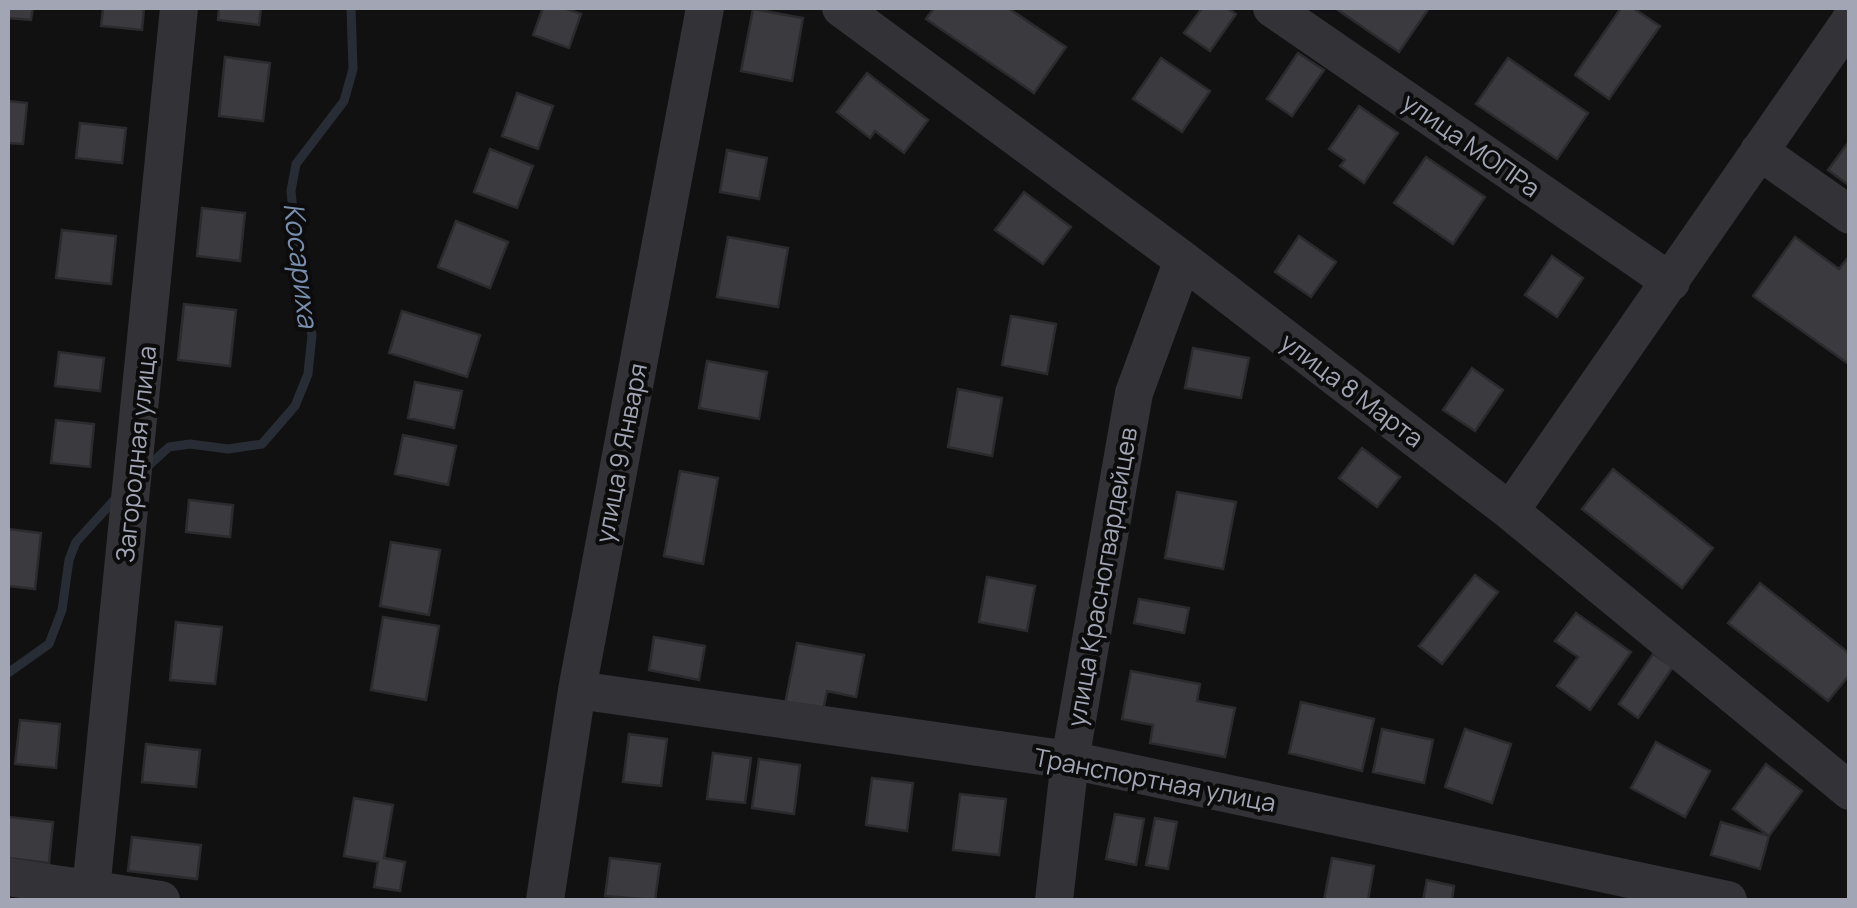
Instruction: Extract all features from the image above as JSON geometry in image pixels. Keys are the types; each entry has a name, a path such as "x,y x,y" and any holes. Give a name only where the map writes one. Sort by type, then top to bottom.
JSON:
{"street":[{"name":"Загородная улица","path":"90,896 179,8"},
{"name":"улица 9 Января","path":"545,900 577,690 705,8"},
{"name":"улица 8 Марта","path":"841,8 1183,260 1510,511 1850,792"},
{"name":"улица МОПРа","path":"1272,8 1671,282"},
{"path":"1510,511 1850,21"},
{"path":"1759,151 1850,215"},
{"name":"улица Красногвардейцев","path":"1054,900 1070,760 1134,393 1183,260"},
{"name":"Транспортная улица","path":"577,690 1070,760 1728,900"},
{"path":"8,878 90,896 161,900"}],"building":[{"path":"8,8 33,8 31,20 8,18"},
{"path":"103,8 144,8 142,30 101,26"},
{"path":"219,8 261,8 259,25 218,20"},
{"path":"543,8 564,8 581,14 569,48 533,35"},
{"path":"934,8 1008,8 1066,47 1034,93 926,19"},
{"path":"1202,8 1227,8 1236,14 1210,51 1184,33"},
{"path":"1335,8 1429,8 1399,52"},
{"path":"1621,8 1633,8 1660,26 1609,99 1575,75"},
{"path":"753,9 803,18 792,81 741,71"},
{"path":"1298,53 1324,70 1292,116 1267,99"},
{"path":"225,57 270,63 263,121 219,116"},
{"path":"1161,58 1210,91 1182,132 1133,99"},
{"path":"1508,58 1588,113 1557,159 1476,104"},
{"path":"867,73 928,120 904,153 875,131 870,138 837,112"},
{"path":"517,93 553,106 538,149 502,136"},
{"path":"8,101 27,103 23,144 8,143"},
{"path":"1359,106 1398,133 1364,183 1340,166 1345,160 1329,149"},
{"path":"80,123 126,128 122,163 76,158"},
{"path":"1850,140 1850,186 1828,170"},
{"path":"490,149 533,166 517,208 474,192"},
{"path":"727,150 767,158 759,199 720,192"},
{"path":"1426,157 1485,197 1453,244 1394,203"},
{"path":"1024,192 1071,227 1043,264 995,230"},
{"path":"202,208 245,213 240,261 197,256"},
{"path":"456,221 508,242 490,288 438,267"},
{"path":"62,230 116,236 111,284 56,278"},
{"path":"1299,236 1336,262 1311,297 1275,272"},
{"path":"728,237 788,248 778,307 717,297"},
{"path":"1795,237 1839,269 1850,255 1850,365 1753,296"},
{"path":"1552,256 1583,278 1557,317 1525,295"},
{"path":"184,304 236,310 230,366 178,360"},
{"path":"402,311 480,335 467,377 389,353"},
{"path":"1011,316 1056,324 1047,374 1002,365"},
{"path":"1193,348 1249,358 1241,398 1185,388"},
{"path":"59,352 104,358 100,391 55,386"},
{"path":"707,361 767,372 759,419 699,408"},
{"path":"1472,368 1503,390 1475,431 1443,410"},
{"path":"415,382 462,391 454,428 408,418"},
{"path":"958,389 1002,398 992,456 948,447"},
{"path":"56,420 94,424 90,467 51,463"},
{"path":"403,435 456,446 448,485 395,474"},
{"path":"1362,448 1400,477 1377,507 1339,478"},
{"path":"1613,469 1713,548 1682,588 1582,509"},
{"path":"680,471 718,478 703,564 664,556"},
{"path":"1177,492 1236,502 1223,569 1165,558"},
{"path":"189,500 233,505 230,537 186,532"},
{"path":"8,529 41,533 35,589 8,586"},
{"path":"391,542 440,550 429,615 380,606"},
{"path":"1475,575 1498,592 1442,664 1419,646"},
{"path":"987,577 1035,586 1027,631 979,622"},
{"path":"1760,583 1850,654 1850,674 1828,701 1728,623"},
{"path":"1139,599 1189,608 1184,633 1134,623"},
{"path":"1576,613 1631,652 1590,710 1557,686 1578,657 1555,641"},
{"path":"383,617 439,626 426,700 371,690"},
{"path":"176,622 222,627 215,684 170,680"},
{"path":"654,637 705,646 699,680 649,670"},
{"path":"797,643 864,655 856,697 827,691 823,711 785,704"},
{"path":"1653,654 1673,667 1638,718 1619,704"},
{"path":"1131,671 1200,684 1197,701 1235,708 1225,757 1150,743 1153,725 1122,719"},
{"path":"1301,702 1374,719 1362,771 1289,753"},
{"path":"20,720 60,724 56,768 15,764"},
{"path":"1382,729 1433,740 1424,783 1373,772"},
{"path":"1465,729 1511,744 1492,803 1445,787"},
{"path":"629,734 667,739 661,786 623,782"},
{"path":"1656,742 1710,771 1685,817 1631,788"},
{"path":"146,744 200,750 196,787 142,782"},
{"path":"713,753 751,758 745,803 707,799"},
{"path":"759,759 800,765 794,814 752,808"},
{"path":"1766,764 1802,791 1769,836 1733,809"},
{"path":"872,778 913,783 907,831 866,825"},
{"path":"960,794 1006,799 999,855 953,850"},
{"path":"354,798 393,805 384,858 405,862 400,891 374,887 378,862 344,856"},
{"path":"1115,814 1144,819 1136,865 1106,859"},
{"path":"8,817 53,822 49,863 8,858"},
{"path":"1155,818 1177,822 1168,869 1146,865"},
{"path":"1721,822 1769,836 1760,869 1711,855"},
{"path":"132,837 201,845 197,879 128,871"},
{"path":"610,858 660,864 655,900 605,896"},
{"path":"1332,858 1374,866 1368,900 1324,900"},
{"path":"1427,880 1454,886 1452,900 1423,900"}],"waterway":[{"name":"Косариха","path":"146,468 169,447 190,444 228,449 262,444 295,406 308,374 312,335 300,282 291,191 296,164 344,101 353,69 351,8"},
{"name":"Косариха","path":"8,673 49,644 62,610 69,560 76,542 117,497"}]}
